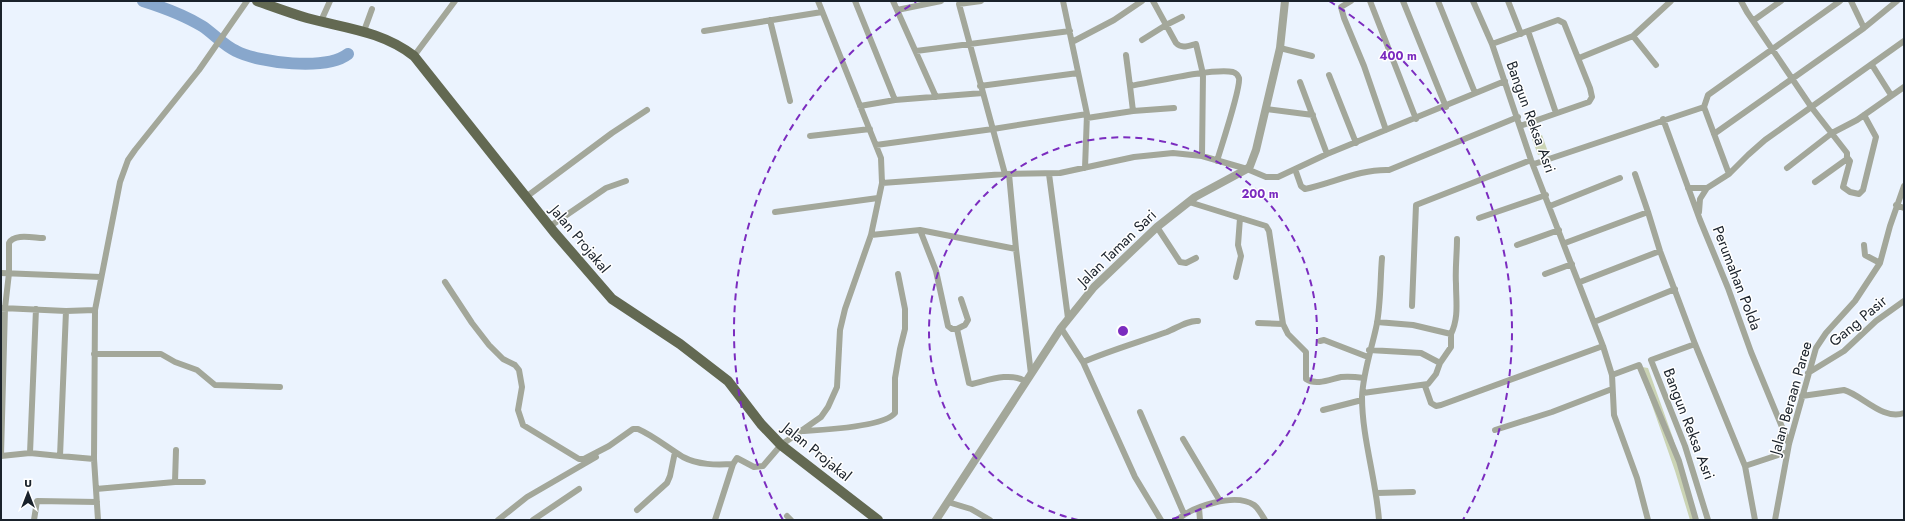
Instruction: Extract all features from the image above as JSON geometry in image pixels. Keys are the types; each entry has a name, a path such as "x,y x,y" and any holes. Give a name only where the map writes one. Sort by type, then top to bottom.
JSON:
{"main road":[{"name":"Jalan Projakal","path":"263,2 321,21 383,37 402,47 414,56 549,227 612,298 680,344 728,381 761,424 781,445 878,520"}],"street":[{"path":"98,520 94,459 94,310 120,182 128,160 199,70 247,1"},
{"path":"321,21 330,1"},
{"path":"414,56 455,1"},
{"path":"715,520 733,464 737,458 754,467 763,466 781,445 821,417 828,407 838,387 840,330 845,309 872,235 882,182 882,165 870,129 818,1"},
{"path":"854,1 895,100"},
{"path":"893,1 936,97"},
{"path":"897,10 941,1"},
{"path":"981,1 958,2 980,86 1007,174 1031,374"},
{"path":"1063,1 1087,116 1085,168"},
{"path":"1072,42 1110,22 1142,1"},
{"path":"1153,1 1179,46 1185,47 1196,44 1203,74 1202,156"},
{"path":"1247,169 1253,159 1266,109 1280,48 1286,1"},
{"path":"1352,1 1341,6 1344,18 1364,66 1386,130"},
{"path":"1370,1 1416,119"},
{"path":"1403,1 1446,106"},
{"path":"1438,1 1475,92"},
{"name":"Bangun Reksa Asri","path":"1473,1 1492,44 1532,162 1580,282 1603,346 1612,375 1615,419 1637,478 1648,520"},
{"path":"1508,1 1521,34"},
{"path":"1579,58 1633,36 1671,1"},
{"path":"1741,1 1812,108 1847,153 1847,157 1850,161 1843,187 1850,192 1861,193 1876,137 1864,115"},
{"path":"1754,20 1781,1"},
{"path":"1730,174 1704,107 1708,95 1840,1"},
{"path":"1851,1 1864,28"},
{"path":"1714,134 1864,28 1897,1"},
{"path":"364,31 372,9"},
{"path":"704,31 822,12"},
{"path":"1142,40 1182,17"},
{"path":"770,20 790,102"},
{"path":"1492,44 1561,20 1564,23 1579,58 1592,94 1589,102 1520,126"},
{"path":"1528,31 1556,113"},
{"path":"916,51 1070,32"},
{"path":"1633,36 1656,65"},
{"path":"1700,220 1700,199 1707,188 1730,174 1765,140 1872,65 1904,40"},
{"path":"1280,48 1312,56"},
{"path":"1126,55 1133,112"},
{"path":"1872,65 1891,95"},
{"path":"1130,86 1203,74 1234,72 1239,79 1217,161"},
{"path":"980,86 1078,73"},
{"path":"1329,75 1356,143"},
{"path":"882,182 1007,174 1049,174 1134,157 1173,154 1202,156 1272,178 1327,154 1416,119 1475,92 1505,81"},
{"path":"1300,82 1327,154"},
{"path":"1787,168 1832,133 1864,115 1904,87"},
{"path":"860,106 895,100 983,93"},
{"path":"1412,306 1416,205 1532,162 1704,107"},
{"path":"876,145 1087,116 1174,108"},
{"path":"1266,109 1313,115"},
{"path":"526,197 647,110"},
{"path":"1295,169 1301,186 1305,189 1327,184 1356,174 1375,170 1389,170 1518,117"},
{"name":"Perumahan Polda","path":"1663,119 1700,220 1728,288 1767,393 1789,444"},
{"path":"810,136 870,129"},
{"path":"1815,182 1847,157"},
{"name":"Jalan Taman Sari","path":"936,520 1060,328 1094,287 1157,227 1189,202 1220,182 1247,169"},
{"path":"1049,174 1068,318"},
{"path":"1635,174 1660,251 1695,344 1745,466 1756,520"},
{"path":"1550,206 1620,178"},
{"path":"549,227 606,188 626,181"},
{"name":"Jalan Beraan Paree","path":"1775,520 1787,452 1816,348 1821,340 1855,301 1880,264 1896,205 1904,186"},
{"path":"1688,188 1707,188"},
{"path":"1479,218 1546,195"},
{"path":"775,212 878,198"},
{"path":"1189,202 1263,224 1269,231 1283,324 1288,334 1306,352 1306,379 1310,381 1327,381 1342,377 1364,378"},
{"path":"1896,205 1904,208"},
{"path":"1564,243 1648,212"},
{"path":"1236,277 1241,256 1238,245 1240,218"},
{"path":"1157,227 1180,262 1186,263 1196,258"},
{"path":"872,235 920,230 1016,249"},
{"path":"920,230 936,271 948,326 952,329 957,329 965,325 968,320 968,316 961,299"},
{"path":"1517,245 1559,230"},
{"path":"1,242 9,242 10,239 16,238 43,238"},
{"path":"1363,393 1425,386 1432,381 1451,346 1451,334 1456,324 1458,309 1456,283 1457,239"},
{"path":"9,242 9,273 3,308 1,456 30,453 94,459"},
{"path":"1864,245 1864,255 1880,264"},
{"path":"1580,282 1660,251"},
{"path":"1379,520 1377,492 1363,419 1362,400 1369,350 1377,322 1382,258"},
{"path":"1545,274 1572,264"},
{"path":"1,273 101,277"},
{"path":"803,431 870,424 886,419 895,413 895,378 905,329 905,309 898,274"},
{"path":"445,282 472,323 489,345 502,359 515,365 519,370 522,387 518,410 523,425 575,458 584,459 609,446 633,429 638,428 685,458 701,463 716,465 733,464"},
{"path":"1594,322 1675,288"},
{"name":"Gang Pasir","path":"1808,373 1844,351 1876,321 1904,300"},
{"path":"3,308 66,311 94,310"},
{"path":"30,453 36,309"},
{"path":"60,456 66,311"},
{"path":"1083,362 1193,320 1198,321"},
{"path":"1377,322 1413,325 1451,334"},
{"path":"1258,323 1283,324"},
{"path":"1060,328 1083,362 1135,477 1161,520"},
{"path":"957,329 964,366 970,383 1009,376 1020,378 1025,381"},
{"path":"1320,341 1324,340 1368,356"},
{"name":"Bangun Reksa Asri","path":"1695,344 1651,360 1685,446 1708,520"},
{"path":"1425,386 1431,403 1436,406 1441,405 1603,346"},
{"path":"1369,350 1421,353 1440,364"},
{"path":"94,354 161,354 175,362 197,370 215,385 280,387"},
{"path":"1612,375 1651,360"},
{"path":"1639,365 1679,461 1696,520"},
{"path":"1495,430 1552,412 1612,389"},
{"path":"1802,396 1844,390 1850,392 1874,408 1903,416"},
{"path":"1323,410 1362,400"},
{"path":"1140,412 1184,514"},
{"path":"1183,439 1220,501"},
{"path":"498,520 526,497 604,453 609,446"},
{"path":"176,450 176,482"},
{"path":"637,510 667,483 675,452"},
{"path":"1745,466 1787,452"},
{"path":"96,489 176,482 204,482"},
{"path":"533,520 579,489"},
{"path":"1377,492 1413,492"},
{"path":"1177,520 1184,514 1199,508 1220,501 1236,499 1254,505 1265,520"},
{"path":"34,520 37,501 97,502"},
{"path":"948,502 971,509 990,520"},
{"path":"1199,508 1200,520"}],"green space":[{"path":"1542,135 1548,152 1538,155 1532,139"},
{"path":"1642,367 1648,368 1673,438 1697,520 1690,520 1675,471 1645,385"}],"waterway":[{"path":"143,1 188,18 202,26 236,51 260,59 276,62 309,64 338,59 348,54"}]}
